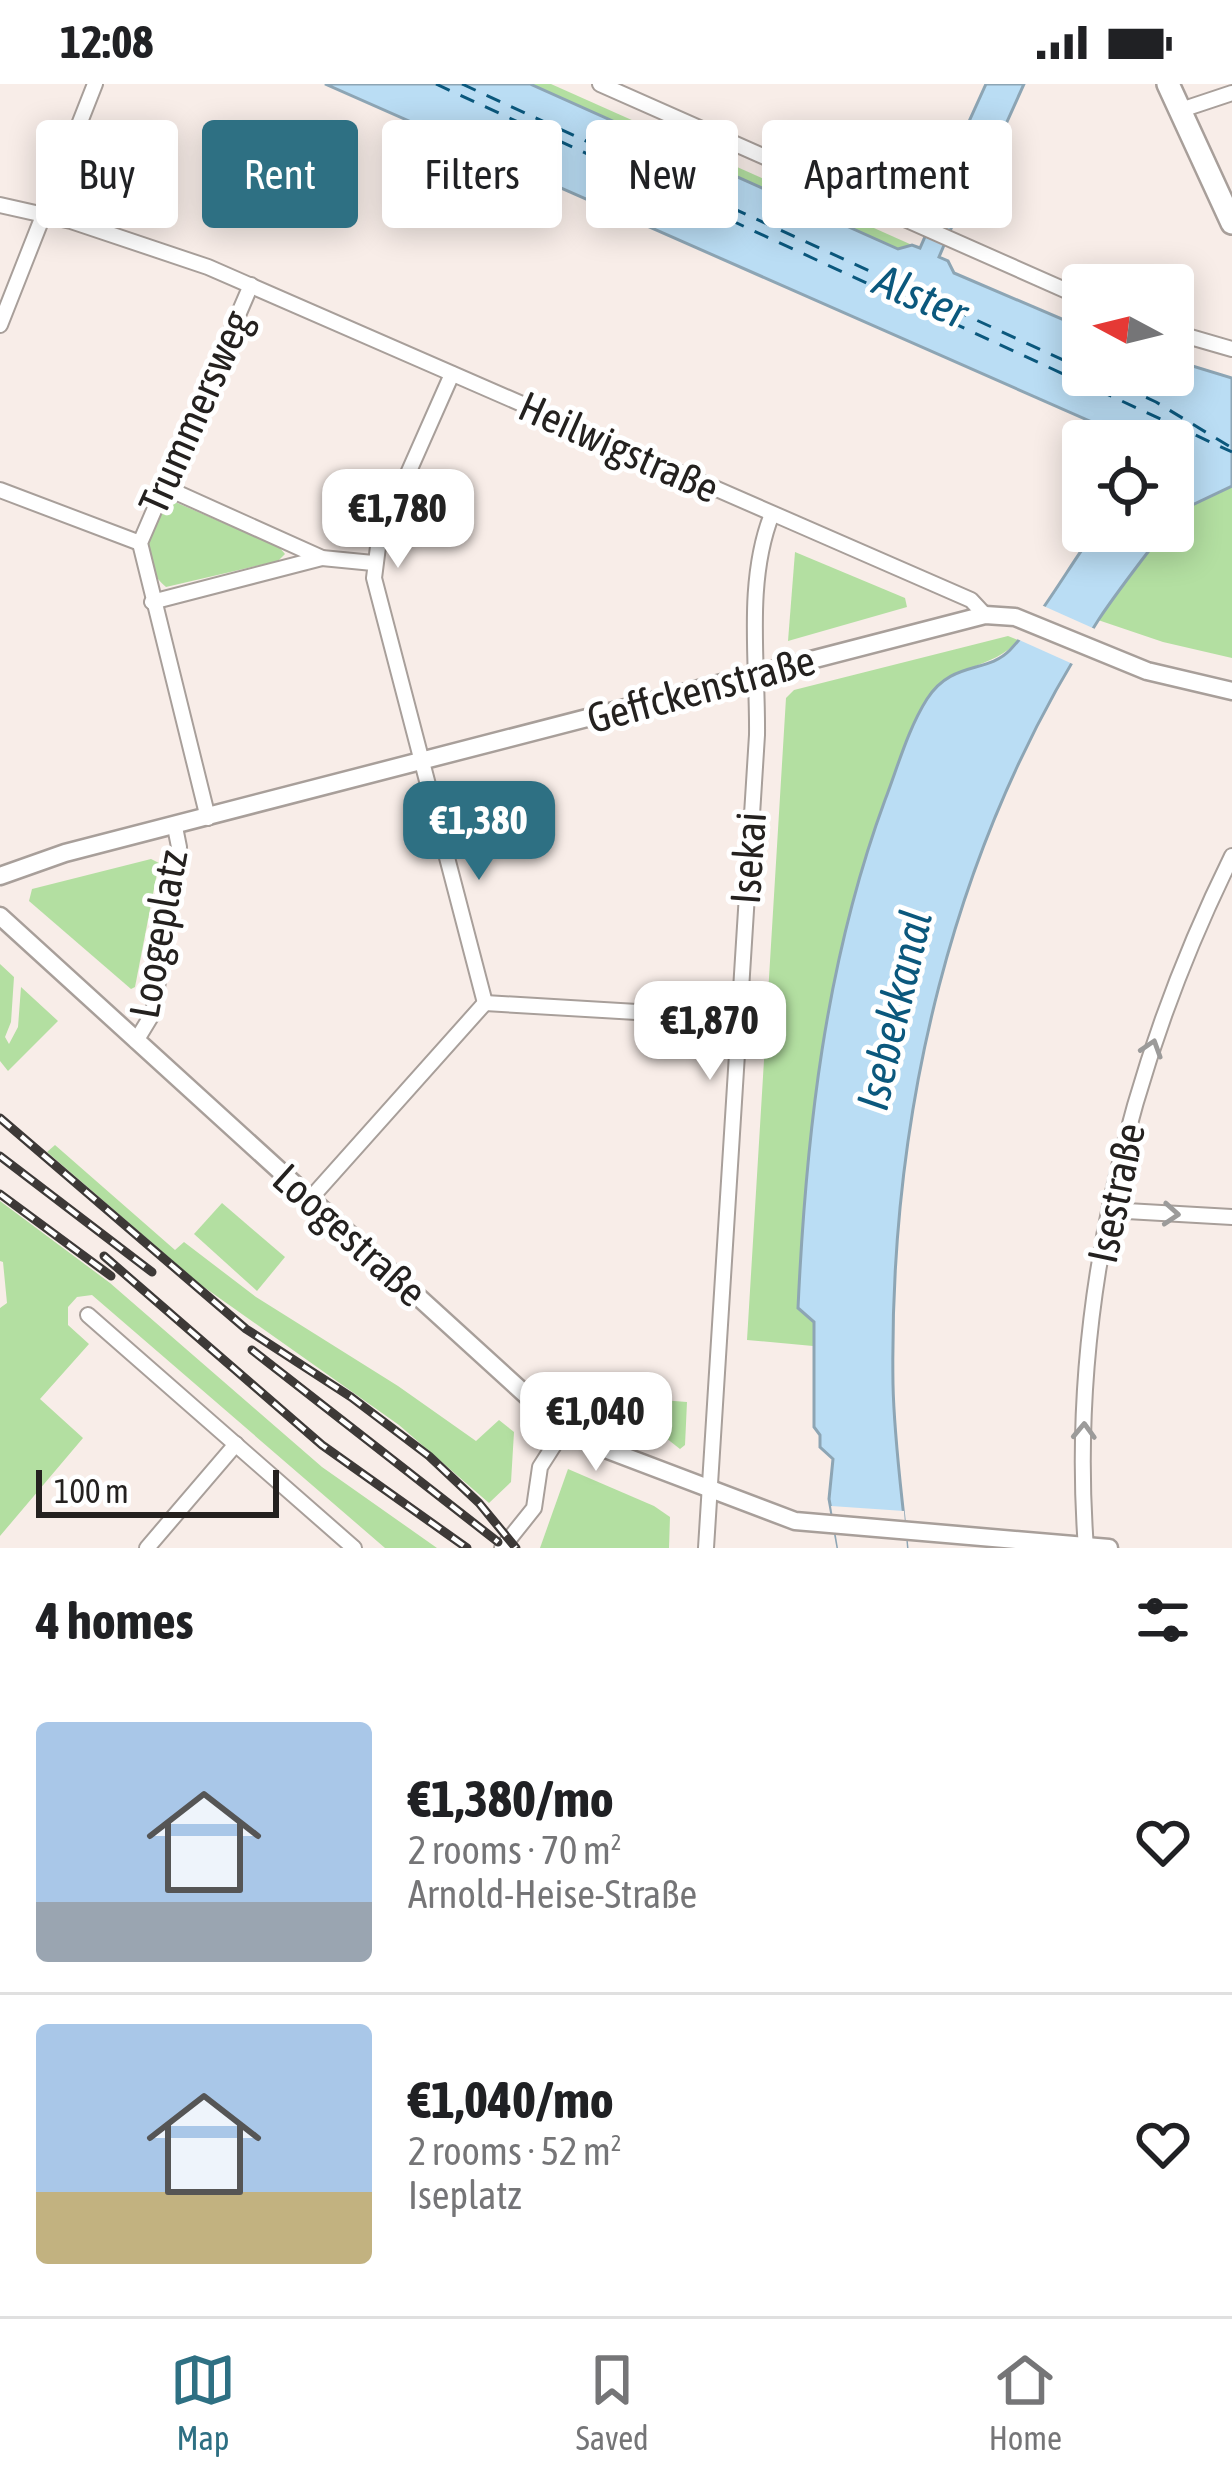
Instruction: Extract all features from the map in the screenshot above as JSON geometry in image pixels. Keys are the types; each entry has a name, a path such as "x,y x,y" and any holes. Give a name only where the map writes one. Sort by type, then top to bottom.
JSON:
{"main road":[{"path":"1168,84 1232,223"}],"street":[{"path":"81,120 95,84"},
{"path":"599,84 1062,289"},
{"path":"1181,110 1232,93"},
{"name":"Heilwigstraße","path":"0,205 36,213"},
{"path":"0,325 38,228"},
{"name":"Heilwigstraße","path":"89,228 251,285 971,600 985,615 1002,614 1147,671 1232,691"},
{"name":"Trummersweg","path":"208,818 140,544 251,285"},
{"path":"1194,338 1232,349"},
{"path":"452,374 373,563 485,1003"},
{"path":"162,486 322,558 373,563"},
{"path":"0,490 140,544"},
{"name":"Isekai","path":"706,1548 757,735 754,636 762,542 772,514"},
{"path":"152,602 322,558"},
{"name":"Geffckenstraße","path":"208,818 985,615"},
{"name":"Loogeplatz","path":"0,876 65,853 208,818"},
{"name":"Loogeplatz","path":"0,916 136,1041 153,1013 179,848 175,827"},
{"name":"Isestraße","path":"1086,1547 1084,1404 1109,1210 1158,1028 1232,856"},
{"name":"Loogeplatz","path":"0,929 29,946"},
{"path":"485,1003 737,1018"},
{"path":"310,1199 485,1003"},
{"name":"Loogestraße","path":"136,1041 565,1428 592,1444 788,1519 834,1527 1109,1548"},
{"path":"1109,1210 1232,1217"},
{"path":"88,1315 355,1548"},
{"path":"502,1548 534,1508 540,1467 565,1428"},
{"path":"147,1548 236,1444"}],"green space":[{"path":"530,84 551,84 632,120 610,120"},
{"path":"738,167 762,178 762,188 738,177"},
{"path":"851,228 874,228 912,245 898,249"},
{"path":"1232,486 1232,658 1098,620 1148,552 1194,552 1194,504"},
{"path":"175,502 279,547 285,554 278,561 166,587 152,567 149,542 157,518"},
{"path":"795,552 905,598 907,607 788,641"},
{"path":"1008,636 1018,640 1008,650 948,678 928,697 904,746 865,860 822,1050 806,1178 798,1308 814,1322 813,1346 747,1340 786,698 794,690"},
{"path":"151,859 159,863 131,989 29,901 32,889"},
{"path":"0,964 14,977 11,1022 5,1037 9,1044 18,1027 21,987 58,1021 8,1071 0,1061"},
{"path":"55,1145 175,1250 184,1242 256,1297 476,1441 499,1420 514,1432 511,1482 489,1503 399,1425 201,1285 47,1152"},
{"path":"0,1201 110,1283 322,1467 437,1548 385,1548 92,1295 77,1297 68,1307 68,1325 89,1344 40,1399 83,1438 0,1536 0,1308 7,1303 0,1261"},
{"path":"222,1203 285,1257 257,1291 194,1234"},
{"path":"623,1397 687,1402 685,1445 680,1449 622,1420"},
{"path":"568,1469 670,1517 669,1548 540,1548"}],"water":[{"path":"325,84 530,84 610,120 586,120 586,199 562,188 562,120 407,120"},
{"path":"986,84 1024,84 1008,120 970,120"},
{"name":"Alster","path":"738,177 762,188 762,228 851,228 898,249 920,248 929,228 951,228 939,257 948,261 954,273 1062,319 1062,396 1194,396 1194,366 1232,378 1232,486 1194,504 1194,420 1087,420 652,228 738,228"},
{"name":"Isebekkanal","path":"1081,552 1148,552 1099,619 1047,706 1004,797 968,890 939,986 917,1084 903,1183 893,1384 907,1548 838,1548 829,1499 833,1459 820,1447 814,1427 814,1322 798,1308 813,1114 833,987 864,862 909,735 927,699 947,678 1010,650"}],"pier":[{"path":"1039,604 1095,629 1075,665 1017,639"},
{"path":"831,1506 904,1511 907,1548 838,1548"}],"ferry route":[{"path":"436,84 1232,452"},
{"path":"462,84 1062,359"},
{"path":"1143,396 1232,448"}],"railway":[{"path":"0,1118 246,1329 351,1397 429,1456 479,1503 516,1548"},
{"path":"0,1156 152,1272"},
{"path":"0,1194 111,1276"},
{"path":"104,1256 322,1445 467,1548"},
{"path":"252,1350 498,1542"}]}
